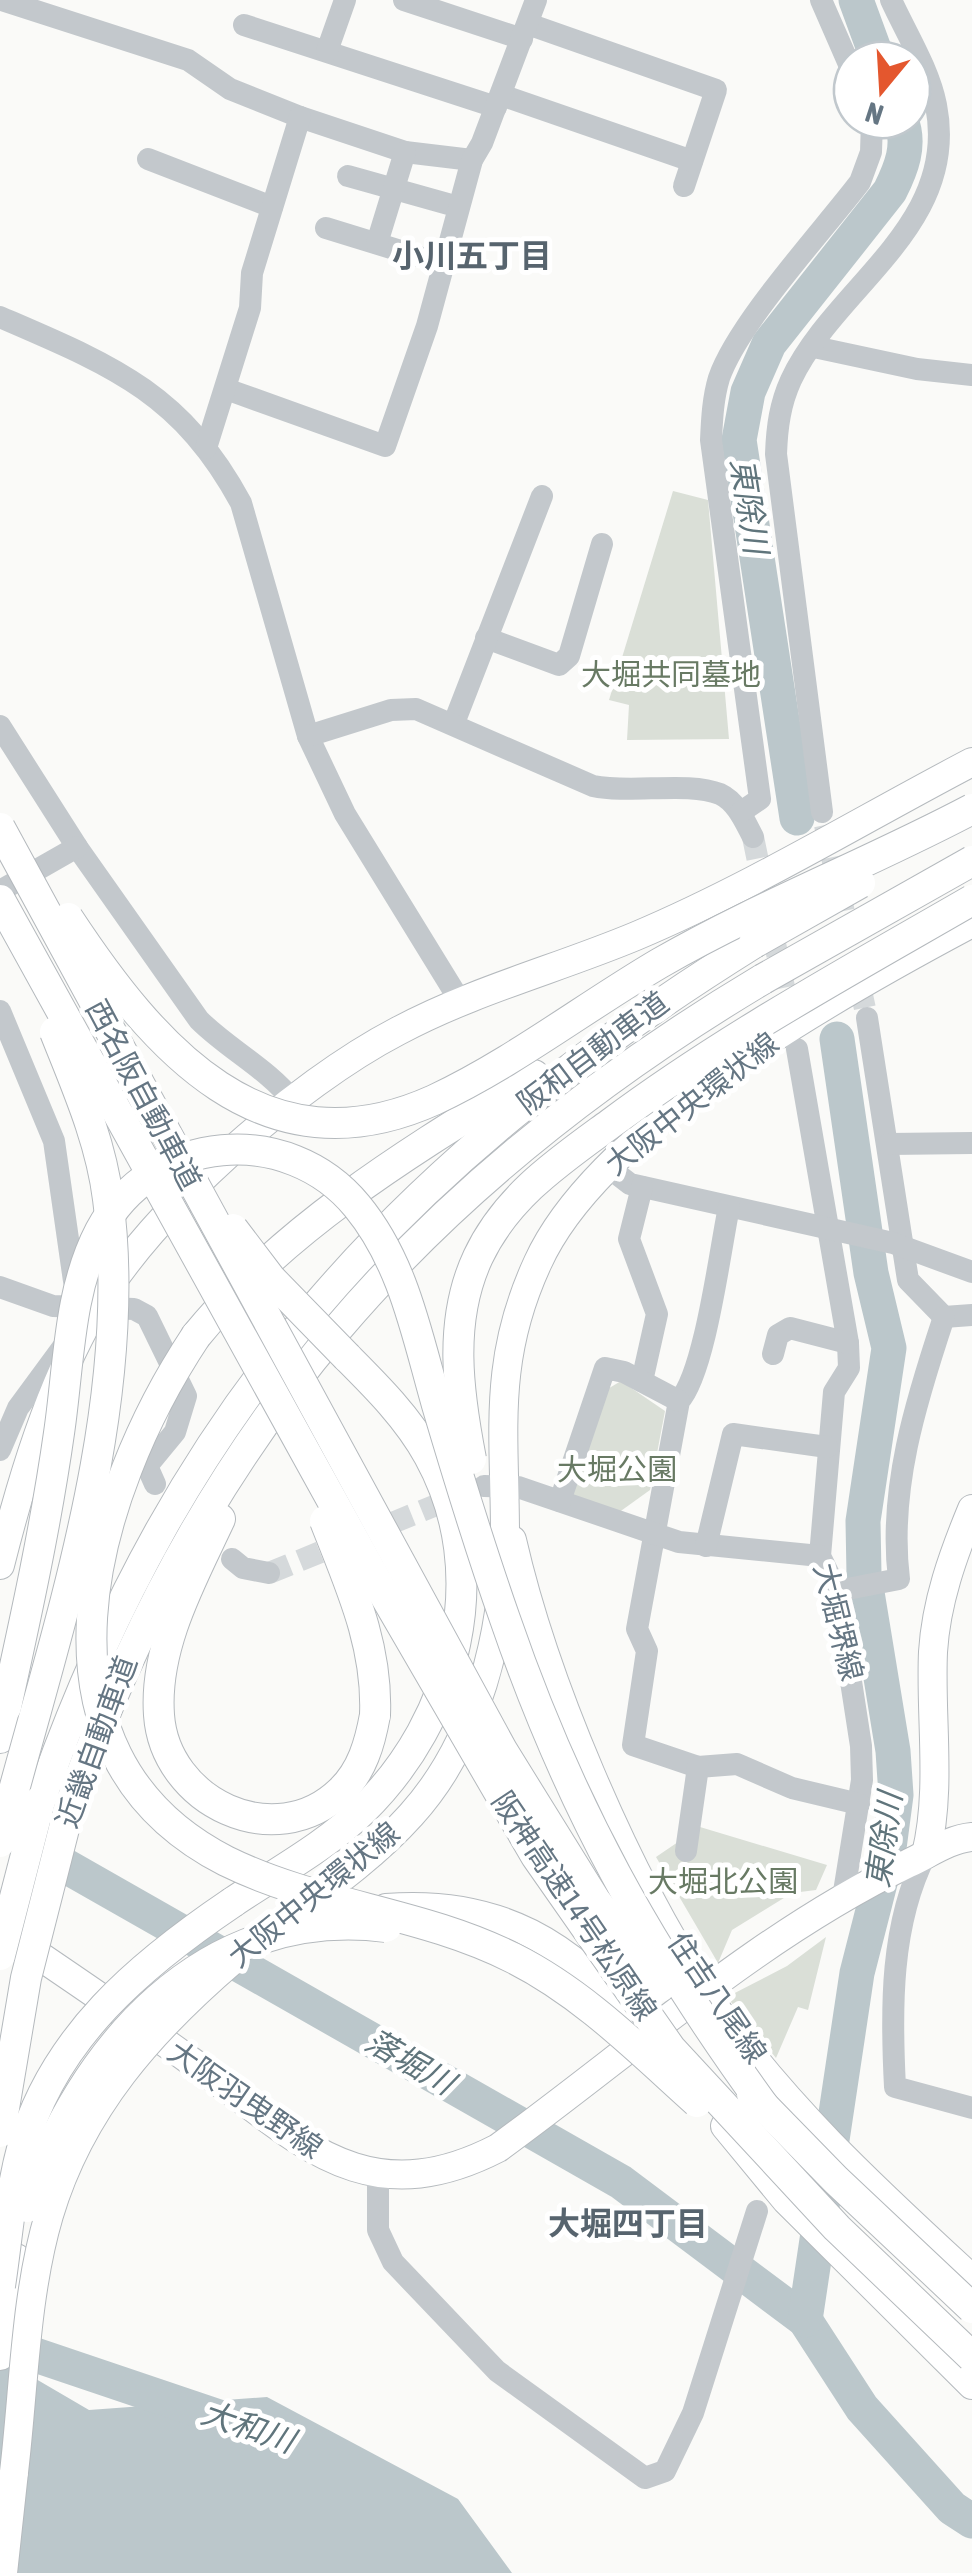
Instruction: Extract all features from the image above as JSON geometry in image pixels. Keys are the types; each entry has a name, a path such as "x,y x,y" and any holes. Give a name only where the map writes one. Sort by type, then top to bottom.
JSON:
{"highway":[{"path":"0,816 113,985 197,1074 232,1098 271,1112 302,1120 355,1122 407,1110 455,1089 670,957 972,808"},
{"name":"阪和自動車道","path":"285,1371 367,1248 453,1164 593,1050 754,943 972,822"},
{"name":"西名阪自動車道","path":"0,828 143,1093 285,1371"},
{"name":"阪和自動車道","path":"285,1371 485,1175 630,1064 763,979 972,861"},
{"name":"西名阪自動車道","path":"0,900 184,1236 285,1371"},
{"path":"536,1702 474,1474 459,1381 462,1308 489,1234 526,1188 638,1103 763,1020 972,900"},
{"path":"0,918 52,1026 100,1157 111,1230 112,1289 104,1399 77,1549 42,1696 0,1842"},
{"path":"666,998 463,1119 323,1214 253,1274 196,1336 136,1446 100,1546 90,1607 94,1678 110,1738 158,1810 224,1860 288,1885 492,1947 539,1971 591,2008 837,2228"},
{"path":"0,2286 23,2147 52,2076 84,2029 121,1989 233,1902 333,1834 386,1786 427,1724 455,1650 462,1582 454,1517 443,1484 408,1425 251,1255 143,1093"},
{"path":"0,1738 42,1539 74,1322 90,1253 115,1208 144,1179 190,1154 225,1149 284,1156 320,1172 353,1200 382,1240 406,1298 505,1621 579,1807 619,1888 676,1981 766,2108"},
{"path":"184,1236 202,1282 331,1535 371,1647 375,1715 364,1757 342,1790 309,1811 266,1819 226,1812 194,1790 167,1750 159,1717 166,1649 188,1586 226,1507 285,1371"},
{"name":"近畿自動車道","path":"0,2132 76,1703 125,1592 194,1470 285,1371"},
{"name":"阪神高速14号松原線","path":"285,1371 548,1826 642,1964 693,2030 766,2108 972,2308"},
{"name":"阪神高速14号松原線","path":"285,1371 490,1780 585,1930 671,2049 837,2228 972,2357"},
{"name":"近畿自動車道","path":"0,1955 55,1805"},
{"path":"0,2356 27,2207 46,2156 105,2055 160,1995 232,1950 310,1924 390,1927 492,1947"}],"main road":[{"path":"0,1565 45,1419 96,1307 181,1202 292,1101 396,1031 460,1001 691,912 972,762"},
{"name":"大阪中央環状線","path":"2,2573 38,2274 50,2214 90,2122 126,2065 167,2018 238,1955 386,1841 420,1804 448,1765 482,1689 496,1627 505,1534 492,1485 504,1373 519,1308 539,1259 569,1209 608,1167 776,1037 888,967 972,923"},
{"name":"住吉八尾線","path":"492,1485 578,1737 647,1887 705,1992 798,2108 880,2194 972,2278"},
{"path":"920,1858 933,1822 937,1622 953,1556 972,1509"},
{"path":"705,1992 764,1946 846,1895 972,1837"},
{"path":"238,1955 323,1918 353,1910 434,1908 474,1914 548,1940 582,1962 786,2200 972,2385"},
{"name":"大阪羽曳野線","path":"0,1929 191,2060 314,2153 378,2175 437,2172 498,2148 705,1992"}],"street":[{"path":"2,0 188,60 230,89 300,117 404,152 472,160"},
{"path":"326,52 345,0"},
{"path":"404,0 525,31 716,90 684,186"},
{"path":"226,389 385,446 428,326 472,160 499,101 536,0"},
{"path":"821,0 838,40"},
{"path":"822,812 776,454 784,397 814,347 916,218 938,157 936,101 891,0"},
{"path":"244,24 692,161"},
{"path":"206,448 250,308 252,273 300,117"},
{"path":"741,812 760,798 711,440 713,400 720,374 741,336 860,182 871,140"},
{"path":"378,244 404,152"},
{"path":"148,159 272,207"},
{"path":"348,176 448,204"},
{"path":"326,228 418,256"},
{"path":"0,317 104,362 144,387 191,427 206,448 241,503 308,736 345,814 460,1001"},
{"path":"814,347 917,369 972,375"},
{"path":"454,723 542,496"},
{"path":"486,638 559,665 569,656 602,544"},
{"path":"308,736 390,710 416,709 593,786 621,792 720,794 741,812 752,837"},
{"path":"0,726 78,848 198,1020 223,1044 279,1083 292,1101"},
{"path":"0,891 78,848"},
{"path":"0,1011 54,1141 74,1281 96,1307"},
{"path":"868,1018 889,1144 898,1244 908,1280 944,1317 972,1315"},
{"name":"大堀堺線","path":"797,1049 848,1342 848,1368 834,1392 820,1556 837,1591 862,1746 846,1895"},
{"path":"889,1144 972,1142"},
{"path":"608,1167 630,1184 898,1244 972,1272"},
{"path":"642,1187 628,1239 657,1314 642,1381"},
{"path":"729,1207 702,1341 688,1391 678,1401 637,1628 646,1650 633,1745 698,1767 737,1764 792,1788 858,1804"},
{"path":"0,1287 53,1306 134,1309 147,1316 182,1384 182,1418 147,1466 155,1484"},
{"path":"0,1450 18,1408 96,1307"},
{"path":"837,1591 899,1579 895,1546 912,1413 944,1317"},
{"path":"774,1354 778,1335 790,1328 848,1342"},
{"path":"560,1501 605,1368 642,1381 678,1401"},
{"path":"706,1546 732,1434 828,1447"},
{"path":"492,1485 560,1501 654,1534 706,1546 820,1556"},
{"path":"232,1559 243,1568 269,1573"},
{"path":"686,1851 698,1767"},
{"path":"920,1858 898,1948 891,2016 895,2086 970,2101"},
{"path":"378,2175 378,2230 393,2262 496,2371 645,2478 665,2471 693,2412 757,2211"}],"green space":[{"name":"大堀共同墓地","path":"673,491 708,500 729,739 627,740 629,705 609,700"},
{"name":"大堀公園","path":"621,1381 665,1411 650,1490 618,1513 572,1498 606,1390"},
{"name":"大堀北公園","path":"700,1827 827,1865 816,1890 792,1893 732,1930 718,1963 656,1857"},
{"path":"826,1937 808,2010 798,2007 776,2058 727,1997 787,1966"}],"water":[{"path":"0,2358 89,2410 267,2397 458,2499 512,2573 0,2573"}],"waterway":[{"name":"東除川","path":"856,0 871,40"},
{"name":"東除川","path":"797,818 739,440 748,392 769,344 890,191 901,165 905,140"},
{"name":"東除川","path":"805,2320 857,1973 889,1848 896,1795 893,1751 864,1574 863,1521 889,1348 871,1273 837,1039"},
{"name":"落堀川","path":"27,1844 621,2182 805,2320 862,2408 952,2508 972,2521"},
{"name":"大和川","path":"0,2343 222,2418"}],"tunnel":[{"path":"825,825 867,1018"},
{"path":"753,837 791,1021"},
{"path":"269,1573 461,1495"}],"district":[{"name":"小川五丁目","path":"472,256"},
{"name":"大堀四丁目","path":"628,2224"}]}
